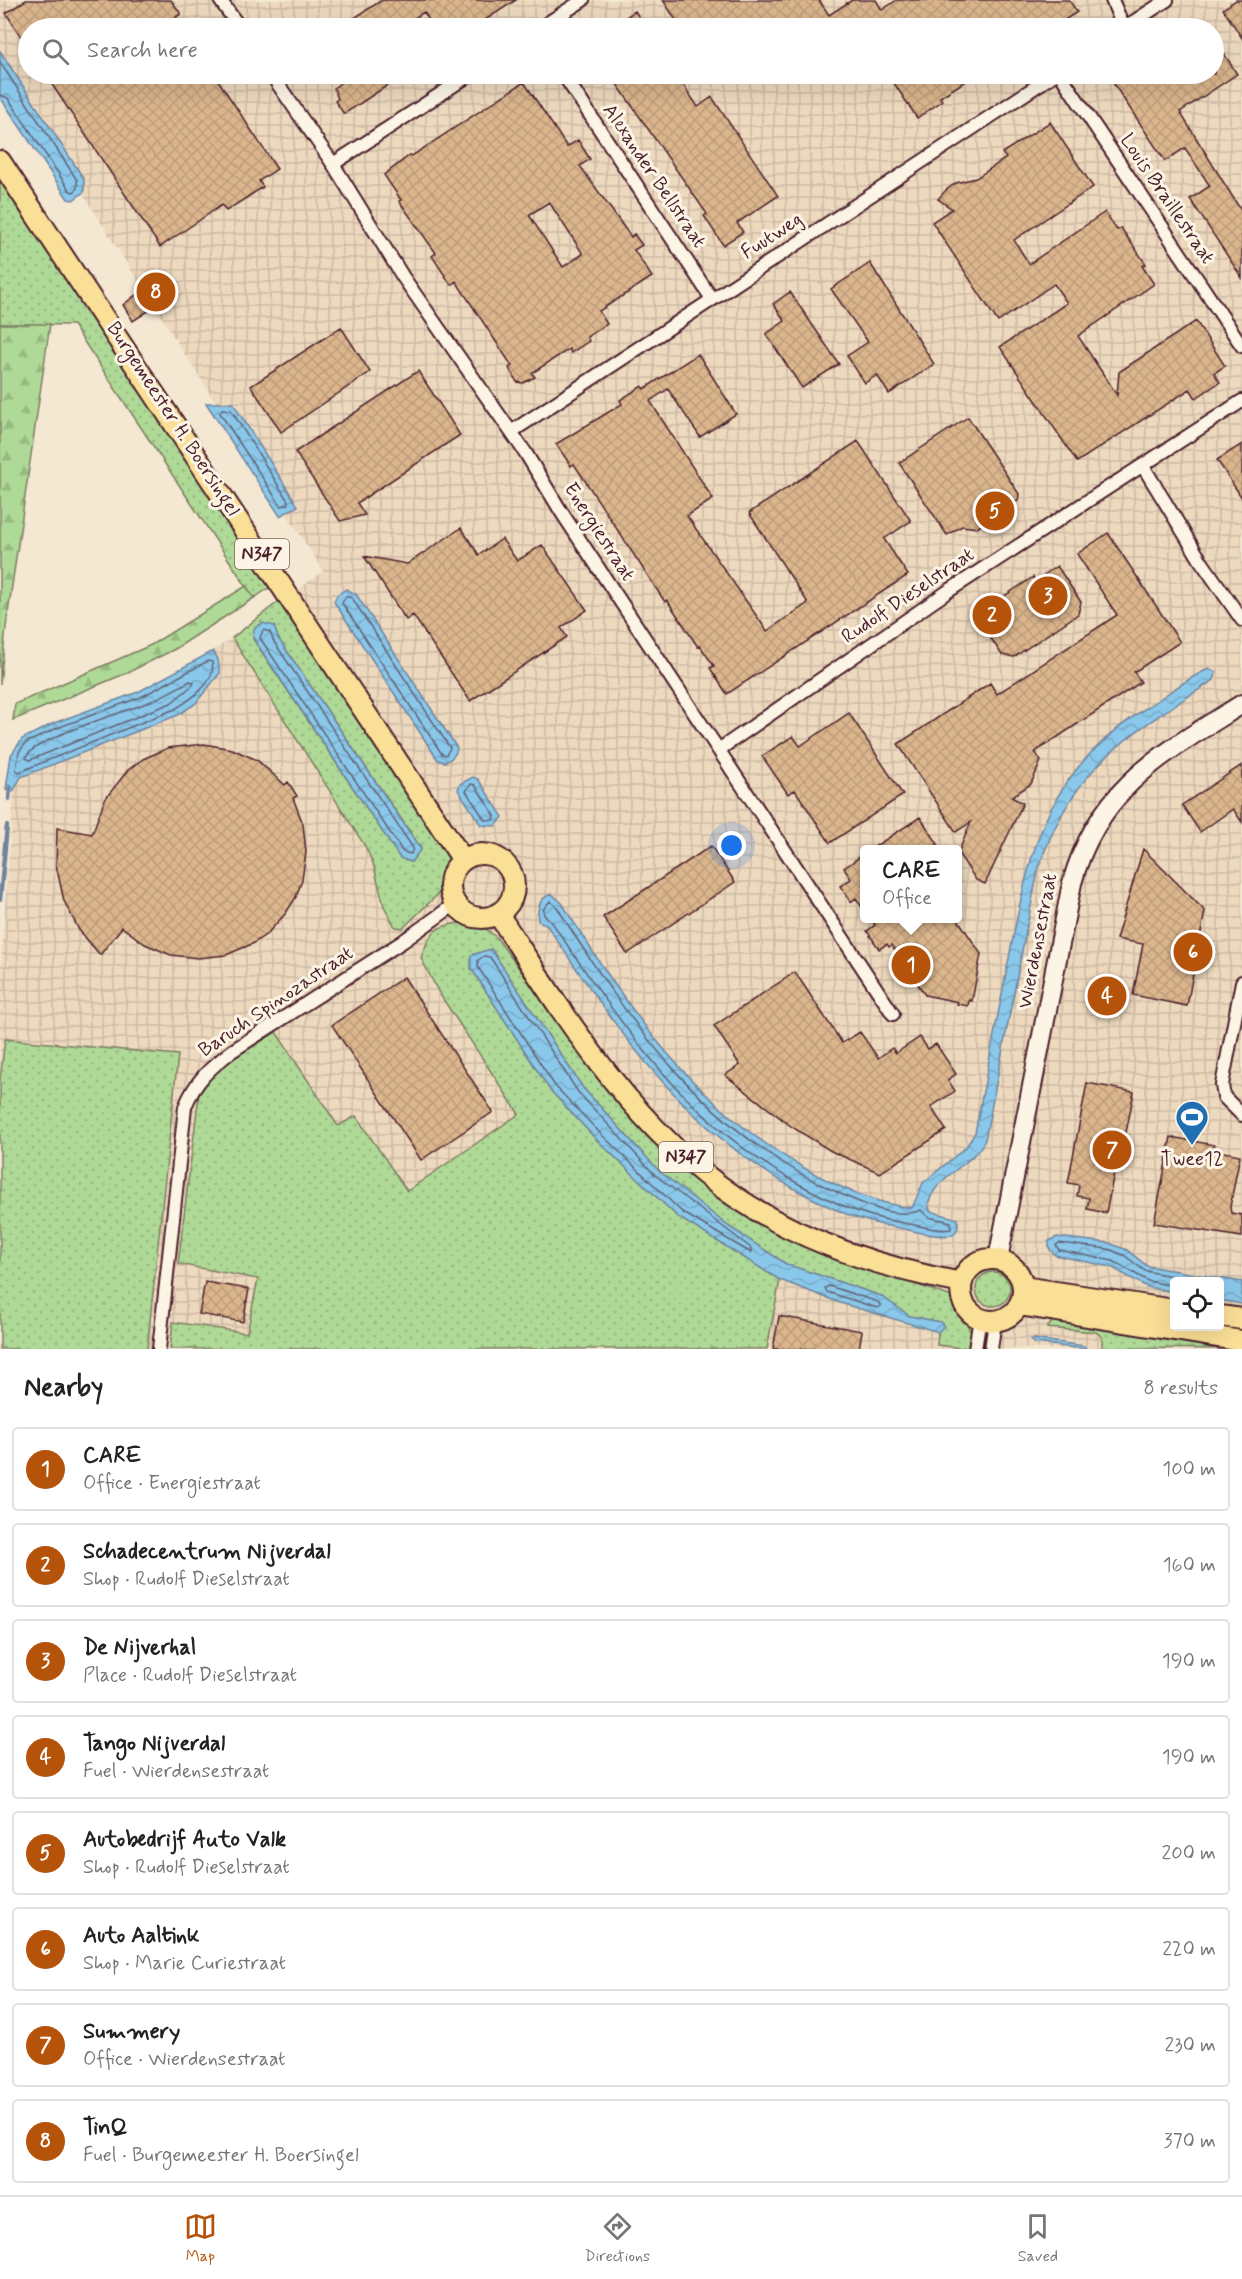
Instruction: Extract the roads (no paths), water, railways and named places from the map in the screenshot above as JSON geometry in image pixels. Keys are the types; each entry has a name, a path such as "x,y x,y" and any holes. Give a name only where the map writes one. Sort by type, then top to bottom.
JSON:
{"main road":[{"name":"Burgemeester H. Boersingel","path":"0,161 463,860"},
{"path":"477,854 492,855 509,869 514,890 509,904 498,914 474,918 454,904 451,897 450,880 457,865 463,860 477,854"},
{"name":"N347","path":"498,914 557,1005 639,1110 680,1152 733,1196 800,1234 867,1260 962,1283"},
{"path":"998,1259 1016,1269 1021,1296 1007,1317 988,1320 965,1305 962,1283 969,1269 977,1263 998,1259"},
{"path":"1021,1296 1170,1310"},
{"path":"1021,1296 1242,1341"},
{"path":"1224,1317 1242,1319"}],"street":[{"path":"220,0 233,18"},
{"path":"555,18 583,0"},
{"path":"1112,0 1120,18"},
{"path":"1139,18 1167,0"},
{"name":"Energiestraat","path":"278,84 333,164 403,277 511,432 892,1014"},
{"path":"333,164 456,84"},
{"name":"Alexander Bellstraat","path":"569,84 712,299"},
{"name":"Fuutweg","path":"511,432 1043,84"},
{"name":"Louis Braillestraat","path":"1065,84 1242,346"},
{"name":"Rudolf Dieselstraat","path":"720,749 947,592 1242,401"},
{"path":"1143,466 1242,620"},
{"name":"Wierdensestraat","path":"998,1259 1072,883 1085,843 1112,801 1134,777 1242,704"},
{"name":"Baruch Spinozastraat","path":"159,1349 185,1107 199,1080 210,1066 402,942 454,904"},
{"path":"1242,982 1222,1085 1224,1097 1242,1115"},
{"path":"975,1349 988,1320"},
{"path":"988,1320 991,1349"}],"water":[{"path":"0,51 18,78 18,84 22,84 84,179 84,192 73,200 68,199 0,97"},
{"path":"206,403 233,403 298,506 280,516"},
{"path":"346,589 356,594 457,748 450,760 445,762 438,760 334,602 337,595"},
{"path":"262,623 274,626 278,638 421,849 411,862 400,858 253,638 254,629"},
{"path":"213,651 218,659 220,673 195,704 178,715 21,777 13,792 6,789 11,755 22,739 54,723 138,692"},
{"path":"1209,669 1216,672 1214,680 1155,718 1106,757 1067,805 1052,835 1038,870 985,1140 971,1157 939,1185 928,1204 930,1211 958,1219 958,1228 953,1235 926,1234 857,1218 806,1195 753,1163 684,1105 654,1072 598,1000 546,924 538,921 540,904 544,898 552,894 562,903 638,1017 697,1086 730,1116 767,1144 831,1182 870,1198 912,1208 923,1183 966,1147 975,1133 1026,880 1036,844 1050,812 1067,782 1090,754 1120,727 1183,683"},
{"path":"473,777 478,779 503,817 496,826 481,825 458,790 460,784"},
{"path":"491,949 583,1088 659,1171 728,1226 786,1264 881,1296 910,1316 940,1322 944,1326 938,1332 840,1303 780,1280 678,1217 597,1140 550,1090 471,968 471,955"},
{"path":"1057,1237 1109,1243 1127,1250 1147,1266 1212,1277 1170,1277 1170,1291 1147,1287 1111,1267 1055,1255 1049,1248 1049,1241"},
{"path":"1224,1279 1242,1282 1242,1304 1224,1301"},
{"path":"1031,1340 1084,1346 1086,1349 1033,1343"}],"waterway":[{"path":"9,799 10,787"},
{"path":"0,899 7,826"}],"place":[{"name":"TinQ","path":"156,292"},
{"name":"Autobedrijf Auto Valk","path":"995,511"},
{"name":"De Nijverhal","path":"1048,596"},
{"name":"Schadecentrum Nijverdal","path":"992,615"},
{"name":"Auto Aaltink","path":"1193,952"},
{"name":"CARE","path":"911,965"},
{"name":"Tango Nijverdal","path":"1107,996"},
{"name":"Twee12","path":"1192,1146"},
{"name":"Summery","path":"1112,1150"}]}
